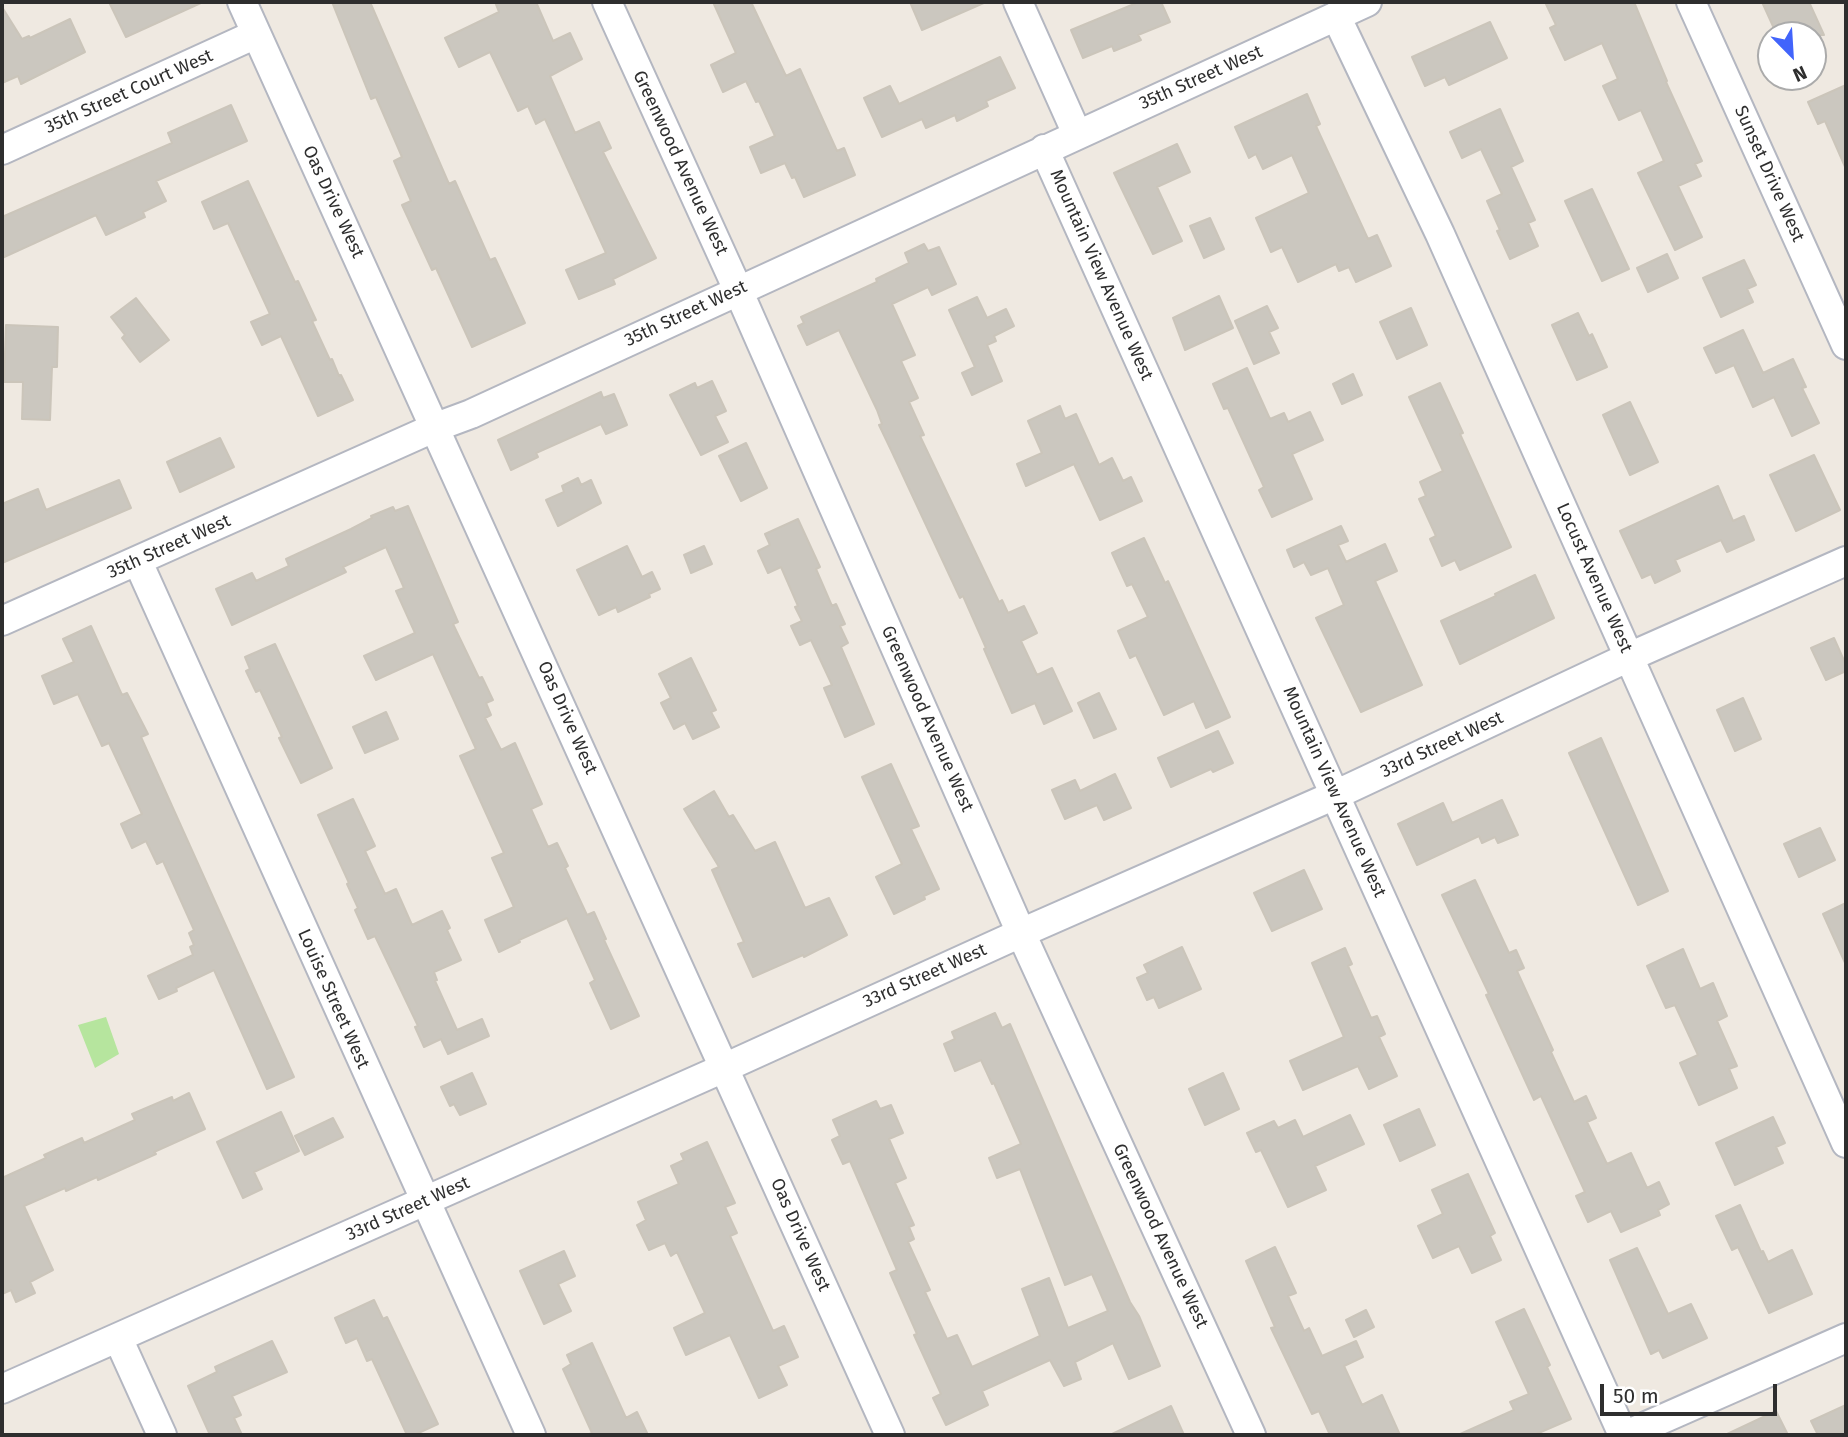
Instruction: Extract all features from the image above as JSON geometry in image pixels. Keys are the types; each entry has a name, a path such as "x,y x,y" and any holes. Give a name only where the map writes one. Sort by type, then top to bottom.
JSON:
{"street":[{"name":"Oas Drive West","path":"242,2 890,1435"},
{"name":"Greenwood Avenue West","path":"607,2 738,290 1021,933 1251,1435"},
{"path":"1018,2 1077,134"},
{"name":"35th Street West","path":"2,621 436,427 471,414 1077,134 1325,13 1367,2"},
{"name":"Sunset Drive West","path":"1692,2 1846,345"},
{"name":"Locust Avenue West","path":"1325,13 1440,234 1846,1143"},
{"name":"35th Street Court West","path":"2,150 256,34"},
{"name":"Mountain View Avenue West","path":"1044,149 1625,1435"},
{"name":"33rd Street West","path":"2,1389 1335,795 1629,657 1846,561"},
{"name":"Louise Street West","path":"138,562 531,1435"},
{"path":"118,1338 162,1435"},
{"path":"1625,1435 1846,1338"}],"green space":[{"path":"106,1017 119,1054 95,1068 78,1025"}],"building":[{"path":"109,2 203,2 126,37"},
{"path":"332,2 370,2 449,184 455,181 490,260 495,258 525,323 472,347 436,268 432,270 402,205 411,201 394,161 402,157 376,97 371,99"},
{"path":"495,2 536,2 553,41 570,33 582,59 550,76 575,133 599,122 611,148 603,152 656,258 613,279 615,284 579,299 566,270 606,253 545,119 536,124 528,106 518,111 490,52 459,67 445,38 499,12"},
{"path":"713,2 751,2 786,76 800,69 837,151 844,148 855,175 804,197 785,163 761,173 750,147 775,136 759,101 756,102 746,81 723,92 711,65 736,53"},
{"path":"910,2 986,2 922,30"},
{"path":"1139,2 1161,2 1170,22 1138,35 1141,40 1114,51 1112,46 1083,58 1071,30"},
{"path":"1545,2 1634,2 1702,161 1695,164 1701,176 1678,186 1702,237 1675,250 1638,173 1664,161 1641,110 1619,120 1603,86 1618,79 1602,43 1565,60 1550,28 1556,25"},
{"path":"1762,2 1809,2 1818,21 1771,21"},
{"path":"2,7 22,39 29,36 30,38 70,19 85,52 21,84 18,76 2,83"},
{"path":"1490,22 1507,58 1449,85 1445,77 1425,86 1412,57"},
{"path":"1000,57 1015,88 986,101 988,106 957,121 955,115 926,128 922,119 882,137 864,98 890,86 899,104"},
{"path":"1846,85 1846,169 1825,121 1818,124 1808,102"},
{"path":"1307,94 1320,124 1316,126 1368,239 1377,235 1391,266 1356,282 1349,267 1339,271 1336,264 1298,282 1282,247 1271,252 1256,218 1309,193 1292,155 1263,169 1256,154 1249,158 1235,127"},
{"path":"231,105 247,141 156,181 166,201 143,212 145,217 106,235 96,215 2,258 2,217 172,143 168,133"},
{"path":"1500,109 1523,161 1511,167 1535,220 1528,223 1538,246 1510,259 1487,201 1502,194 1481,149 1462,158 1450,132"},
{"path":"1177,144 1190,172 1157,187 1182,241 1153,254 1114,173"},
{"path":"248,181 295,282 298,281 316,320 312,321 330,360 332,359 353,400 318,416 281,336 262,345 251,322 270,314 228,223 214,229 202,202"},
{"path":"1592,189 1629,269 1602,281 1565,201"},
{"path":"1210,218 1224,249 1204,258 1190,226"},
{"path":"924,244 928,251 939,247 956,284 932,295 928,287 892,304 915,355 901,361 918,398 909,402 924,435 920,436 999,602 1002,600 1008,613 1024,606 1037,633 1021,641 1037,675 1052,668 1072,711 1044,724 1035,703 1012,713 963,596 960,598 879,425 882,424 877,410 839,330 807,345 798,326 804,323 801,317 877,282 876,279 909,263 905,253"},
{"path":"1667,254 1678,278 1648,292 1637,268"},
{"path":"1744,260 1756,285 1747,289 1753,302 1721,317 1703,278"},
{"path":"1219,296 1233,328 1185,350 1173,318"},
{"path":"977,297 987,318 1006,309 1014,326 994,336 996,341 987,345 1002,381 972,395 962,373 975,367 949,310"},
{"path":"136,298 169,340 140,362 122,338 125,335 111,317"},
{"path":"1267,306 1278,328 1269,332 1279,353 1254,364 1235,321"},
{"path":"1411,308 1427,345 1397,359 1380,322"},
{"path":"1578,313 1589,336 1592,334 1607,367 1577,380 1552,325"},
{"path":"6,325 58,327 57,367 52,367 50,420 22,419 23,382 4,382"},
{"path":"1743,330 1763,373 1793,359 1806,387 1802,388 1819,423 1792,436 1774,397 1753,407 1734,365 1716,373 1704,348"},
{"path":"1247,368 1270,419 1284,413 1288,422 1310,412 1323,440 1292,454 1312,499 1272,517 1259,490 1264,487 1228,408 1224,409 1213,384"},
{"path":"1353,374 1362,395 1342,404 1333,384"},
{"path":"712,381 726,411 715,416 728,442 701,455 670,395 695,383 697,388"},
{"path":"1440,383 1511,547 1460,570 1455,560 1442,566 1430,539 1436,536 1419,499 1426,496 1420,482 1443,471 1409,397"},
{"path":"601,392 603,398 614,394 627,425 606,434 601,424 536,453 538,457 511,470 498,440"},
{"path":"1630,402 1658,462 1630,475 1603,415"},
{"path":"1060,406 1065,419 1076,414 1099,465 1112,458 1123,481 1131,477 1142,501 1100,520 1074,464 1026,486 1017,464 1042,453 1028,421"},
{"path":"220,438 234,467 180,492 167,462"},
{"path":"746,443 767,488 741,501 719,456"},
{"path":"1814,455 1840,510 1796,531 1770,475"},
{"path":"578,478 581,485 591,480 601,503 558,526 546,500 564,492 562,486"},
{"path":"119,480 131,508 2,563 2,504 38,489 46,510"},
{"path":"1718,486 1733,521 1744,516 1754,540 1727,552 1721,540 1675,560 1680,571 1655,583 1651,574 1642,578 1620,531"},
{"path":"408,506 458,622 453,624 479,678 482,677 493,700 486,703 491,715 485,718 501,750 515,743 542,804 531,809 548,847 557,843 568,866 565,868 587,915 594,912 639,1016 611,1029 590,983 595,980 567,918 499,952 485,920 514,907 492,858 504,853 460,756 476,749 433,654 376,680 364,656 415,633 396,591 404,588 386,547 343,567 346,572 232,625 216,589 252,573 256,581 289,566 286,559 351,529 372,518 371,516 393,507 395,511"},
{"path":"798,519 820,567 816,569 832,606 836,604 845,624 840,626 848,643 841,647 874,724 845,737 824,688 832,685 811,640 800,645 791,626 802,621 781,567 768,573 758,551 770,545 765,534"},
{"path":"1341,526 1348,541 1338,545 1346,562 1385,544 1397,571 1375,581 1422,685 1361,712 1316,618 1344,605 1328,568 1311,575 1304,562 1294,567 1287,550"},
{"path":"1144,538 1165,583 1168,581 1230,717 1206,728 1194,701 1164,715 1136,655 1130,658 1118,631 1148,617 1132,584 1127,586 1112,553"},
{"path":"627,546 642,577 652,572 660,589 649,594 650,597 618,612 616,607 599,615 577,570"},
{"path":"704,546 712,564 691,573 684,555"},
{"path":"1535,575 1554,618 1460,664 1441,621"},
{"path":"91,626 122,695 127,693 148,734 141,737 294,1077 267,1089 214,970 159,999 148,976 193,955 190,947 194,945 189,933 194,930 163,861 157,864 146,841 132,848 121,824 142,814 109,743 102,746 78,694 54,704 42,676 74,662 63,639"},
{"path":"1834,638 1846,671 1826,680 1811,648"},
{"path":"275,644 332,768 301,783 260,690 256,692 246,671 250,669 245,657"},
{"path":"691,658 716,710 711,712 719,727 693,739 685,723 674,729 661,703 671,698 659,674"},
{"path":"1099,693 1116,729 1094,738 1078,703"},
{"path":"1743,698 1761,739 1735,751 1717,710"},
{"path":"386,712 398,739 365,753 353,727"},
{"path":"1218,731 1233,763 1213,772 1211,769 1171,787 1158,758"},
{"path":"1601,738 1668,891 1638,905 1569,753"},
{"path":"891,764 919,826 911,829 939,889 894,914 876,877 902,864 862,777"},
{"path":"1115,774 1131,808 1104,820 1097,805 1065,819 1052,790 1075,780 1080,791"},
{"path":"714,791 729,817 733,815 755,851 775,842 805,908 829,898 847,935 804,957 803,955 753,977 738,944 744,942 712,870 719,867 684,809"},
{"path":"353,799 375,846 365,851 385,894 396,889 412,925 442,911 450,928 447,930 461,960 434,972 435,981 457,1030 482,1019 489,1036 448,1054 441,1039 424,1047 415,1027 418,1026 375,936 368,939 355,910 358,908 347,884 349,883 318,815"},
{"path":"1502,800 1518,835 1498,843 1495,837 1482,843 1479,836 1417,865 1398,824 1443,803 1452,823"},
{"path":"1820,828 1835,860 1799,877 1784,844"},
{"path":"1304,870 1322,909 1272,931 1254,893"},
{"path":"1475,880 1509,953 1516,950 1524,968 1517,971 1574,1102 1586,1096 1596,1118 1587,1122 1607,1164 1631,1153 1647,1188 1659,1182 1669,1204 1658,1210 1660,1215 1621,1232 1611,1211 1588,1222 1576,1196 1585,1192 1541,1096 1534,1100 1486,995 1489,994 1442,895"},
{"path":"1846,903 1846,965 1823,914"},
{"path":"1182,947 1201,989 1159,1008 1154,997 1147,1000 1137,978 1148,973 1144,965"},
{"path":"1345,948 1352,964 1348,966 1371,1018 1377,1016 1385,1034 1379,1037 1397,1076 1369,1089 1358,1066 1303,1090 1290,1061 1344,1037 1312,963"},
{"path":"1683,949 1700,989 1713,983 1727,1016 1717,1021 1737,1066 1729,1069 1737,1088 1699,1105 1680,1063 1698,1055 1675,1005 1666,1008 1647,966"},
{"path":"995,1013 1002,1028 1010,1024 1160,1366 1129,1379 1113,1343 1075,1362 1081,1379 1064,1386 1050,1360 982,1391 988,1405 946,1425 933,1398 941,1394 890,1273 897,1270 850,1161 843,1164 832,1140 840,1136 833,1120 876,1101 880,1109 891,1105 903,1133 889,1139 906,1178 895,1183 914,1225 909,1227 914,1239 908,1242 930,1290 925,1292 947,1339 957,1335 972,1367 1040,1336 1022,1289 1049,1278 1068,1328 1108,1311 1092,1274 1065,1285 1020,1169 997,1178 989,1158 1021,1144 981,1060 955,1071 944,1044 955,1039 952,1032"},
{"path":"472,1073 486,1104 460,1115 454,1104 450,1106 441,1087"},
{"path":"1223,1073 1239,1109 1205,1125 1189,1089"},
{"path":"189,1093 205,1129 98,1180 97,1177 66,1191 65,1188 24,1206 53,1270 30,1282 35,1293 16,1302 11,1290 2,1294 2,1178 82,1138 84,1143 135,1120 132,1114 172,1097 173,1101"},
{"path":"1419,1109 1435,1145 1400,1161 1384,1125"},
{"path":"281,1112 299,1151 254,1172 262,1189 243,1198 217,1142"},
{"path":"1350,1115 1364,1144 1315,1166 1326,1190 1288,1207 1261,1150 1256,1152 1247,1133 1274,1121 1278,1128 1295,1120 1303,1137"},
{"path":"1773,1117 1785,1143 1776,1147 1783,1163 1735,1185 1716,1143"},
{"path":"333,1118 343,1137 305,1155 295,1136"},
{"path":"707,1142 735,1203 725,1207 737,1233 730,1236 773,1331 784,1326 798,1357 778,1366 787,1385 759,1398 730,1335 686,1355 674,1328 705,1313 677,1252 671,1256 665,1243 649,1250 637,1225 646,1220 638,1202 679,1184 671,1166 684,1160 681,1154"},
{"path":"1468,1174 1495,1233 1490,1236 1501,1260 1472,1273 1459,1246 1433,1258 1418,1226 1443,1214 1432,1190"},
{"path":"1740,1205 1768,1262 1792,1250 1812,1294 1769,1313 1738,1247 1732,1250 1716,1216"},
{"path":"1275,1247 1296,1293 1288,1296 1304,1331 1309,1328 1322,1356 1356,1341 1363,1357 1344,1366 1362,1405 1382,1395 1400,1435 1330,1435 1319,1411 1312,1414 1271,1328 1275,1327 1246,1261"},
{"path":"1637,1248 1668,1314 1691,1304 1707,1338 1663,1358 1659,1350 1651,1354 1610,1260"},
{"path":"564,1251 575,1276 558,1284 571,1311 544,1324 520,1271"},
{"path":"374,1300 383,1319 387,1317 438,1424 414,1435 407,1435 372,1359 367,1361 357,1338 346,1343 335,1318"},
{"path":"1524,1309 1571,1419 1534,1435 1458,1435 1514,1410 1510,1402 1529,1394 1496,1322"},
{"path":"1366,1310 1374,1327 1354,1337 1346,1320"},
{"path":"272,1341 287,1372 232,1396 241,1415 234,1418 242,1435 210,1435 188,1386 217,1372 215,1367"},
{"path":"592,1343 626,1418 637,1412 648,1435 587,1435 592,1433 563,1369 571,1364 567,1355"},
{"path":"1846,1405 1846,1435 1818,1435 1811,1421"},
{"path":"1171,1406 1184,1435 1110,1435"},
{"path":"1776,1411 1788,1435 1725,1435"}]}
